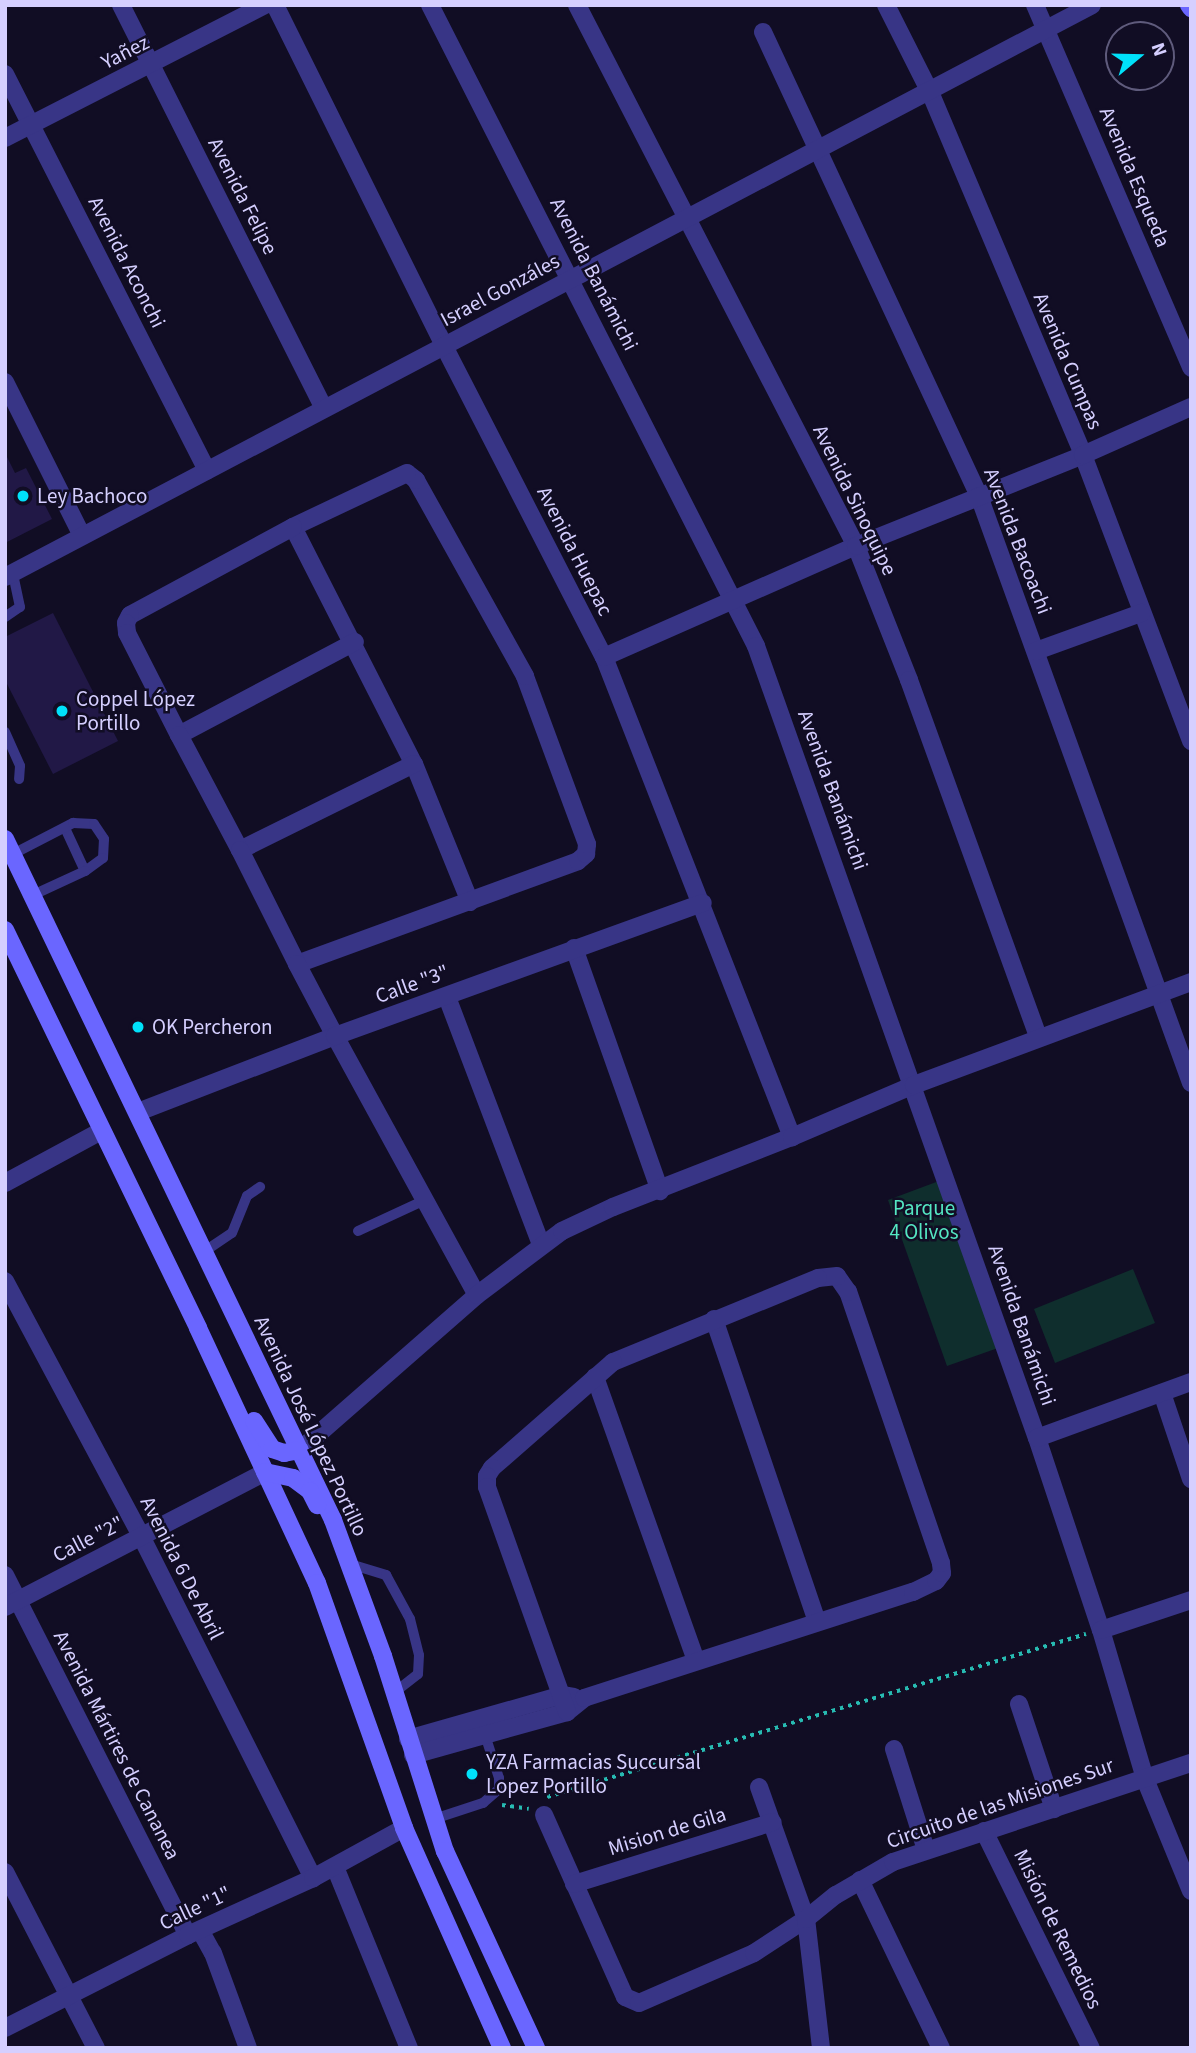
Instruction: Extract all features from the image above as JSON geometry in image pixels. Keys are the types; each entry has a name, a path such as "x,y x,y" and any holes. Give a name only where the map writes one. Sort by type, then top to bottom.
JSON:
{"main road":[{"name":"Avenida José López Portillo","path":"9,846 332,1520 394,1693 434,1819 461,1890 536,2048"},
{"path":"5,930 198,1328 317,1583 404,1828 502,2048"},
{"path":"198,1328 227,1368 266,1444 279,1452 300,1450"},
{"path":"265,1472 293,1478 310,1491 348,1564"}],"street":[{"name":"Avenida Felipe","path":"121,5 324,408"},
{"name":"Yañez","path":"5,138 265,5"},
{"name":"Avenida Huepac","path":"275,5 444,346 604,657 792,1137"},
{"name":"Avenida Banámichi","path":"430,5 736,600 769,679 1037,1438 1101,1630 1144,1779 1191,1891"},
{"name":"Avenida Sinoquipe","path":"577,5 689,217 856,546 905,669 1038,1037"},
{"name":"Avenida Cumpas","path":"886,5 930,92 1083,456 1191,741"},
{"name":"Avenida Esqueda","path":"1035,5 1191,368"},
{"name":"Israel Gonzáles","path":"9,575 1092,5"},
{"name":"Avenida Bacoachi","path":"763,32 979,496 1191,1083"},
{"name":"Avenida Aconchi","path":"5,74 33,124 207,471"},
{"path":"5,382 82,536"},
{"path":"604,657 856,546 1083,456 1191,407"},
{"path":"297,964 578,861 586,853 587,844 525,676 413,475 400,475 293,527 130,615 126,623 127,633 297,964 423,1201 477,1295"},
{"path":"293,527 355,642 414,764 470,902"},
{"path":"1036,651 1141,613"},
{"path":"179,735 355,642"},
{"path":"240,850 414,764"},
{"name":"Calle \"3\"","path":"138,1112 335,1036 702,903"},
{"path":"574,948 660,1191"},
{"path":"300,1450 477,1295 541,1245 584,1220 914,1085 1191,982"},
{"path":"447,997 541,1245"},
{"path":"5,1183 101,1131"},
{"path":"411,1747 584,1698 913,1592 936,1581 942,1573 848,1292 837,1276 827,1275 626,1355 595,1377 492,1468 487,1476 487,1487 565,1703"},
{"name":"Avenida 6 De Abril","path":"5,1281 142,1538 313,1878"},
{"path":"714,1319 817,1621"},
{"path":"595,1377 696,1661"},
{"path":"1037,1438 1191,1382"},
{"path":"1162,1393 1191,1479"},
{"name":"Calle \"2\"","path":"12,1604 265,1472"},
{"name":"Avenida Mártires de Cananea","path":"5,1575 12,1604 194,1933 213,1953 248,2048"},
{"path":"1101,1630 1191,1600"},
{"path":"411,1747 485,1735 565,1703"},
{"path":"1019,1704 1054,1809"},
{"path":"894,1749 926,1850"},
{"name":"Circuito de las Misiones Sur","path":"574,1884 625,1997 634,2004 754,1953 860,1880 892,1862 1191,1763"},
{"path":"760,1787 806,1919 821,2048"},
{"path":"545,1807 574,1884"},
{"name":"Mision de Gila","path":"574,1884 773,1822"},
{"name":"Calle \"1\"","path":"5,2028 194,1933 335,1867 404,1828"},
{"name":"Misión de Remedios","path":"984,1830 1091,2048"},
{"path":"335,1867 409,2048"},
{"path":"5,1872 96,2048"},
{"path":"860,1880 941,2048"}],"lane":[{"path":"5,617 20,607 9,575"},
{"path":"5,732 20,766 19,779"},
{"path":"9,846 73,823 93,824 104,839 103,858 85,871 33,895"},
{"path":"65,828 85,871"},
{"path":"205,1251 232,1233 247,1196 260,1187"},
{"path":"358,1231 423,1201"},
{"path":"348,1564 386,1576 410,1619 419,1655 418,1674 394,1693"},
{"path":"434,1819 483,1803 499,1789 499,1778 485,1735"}],"path":[{"path":"545,1807 580,1785 1101,1630"}],"green space":[{"name":"Parque 4 Olivos","path":"939,1181 998,1348 947,1366 888,1200"},
{"path":"1133,1269 1155,1323 1055,1363 1034,1309"}],"building":[{"name":"Ley Bachoco","path":"5,453 15,473 26,468 52,519 5,543"},
{"name":"Coppel López Portillo","path":"53,613 118,741 53,774 5,680 5,637"}],"place":[{"name":"Ley Bachoco","path":"23,496"},
{"name":"Coppel López Portillo","path":"62,711"},
{"name":"OK Percheron","path":"138,1027"},
{"name":"YZA Farmacias Succursal Lopez Portillo","path":"472,1774"}]}
